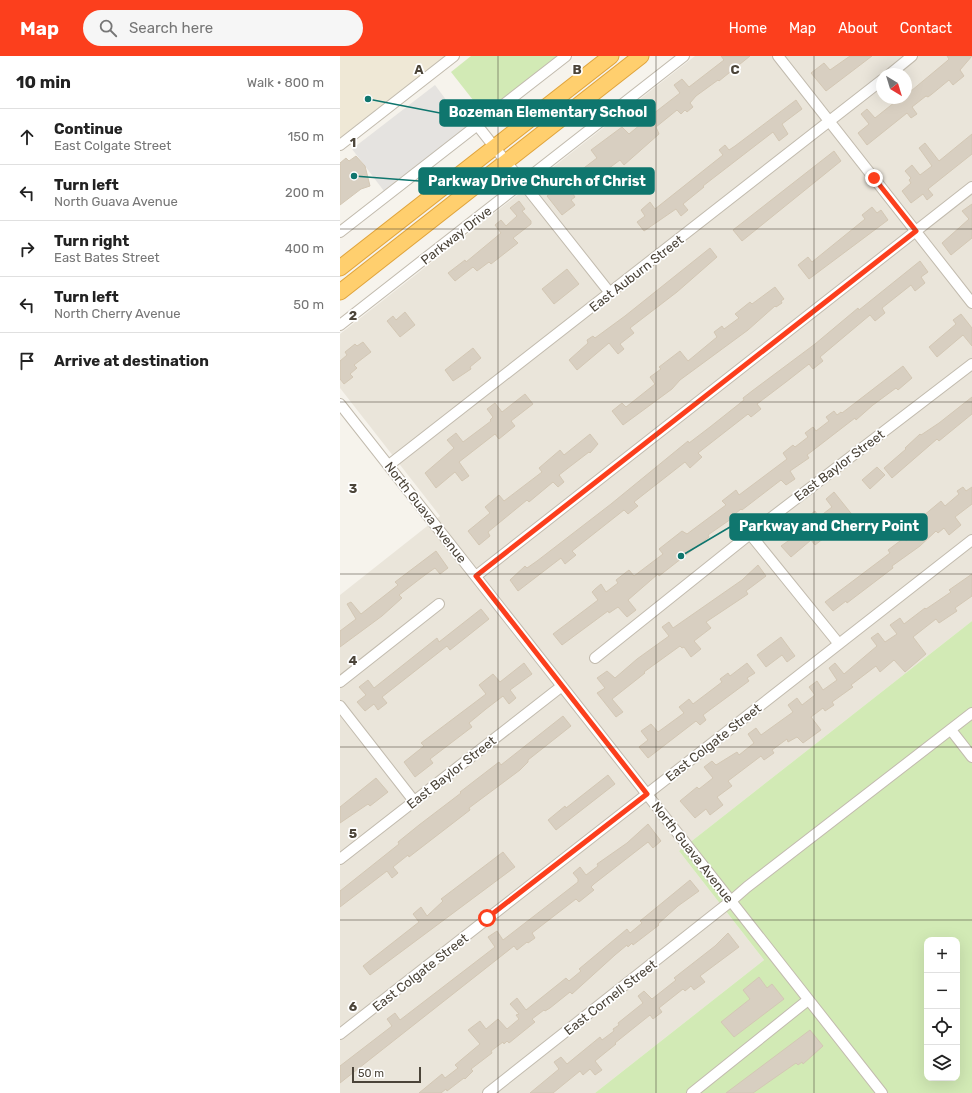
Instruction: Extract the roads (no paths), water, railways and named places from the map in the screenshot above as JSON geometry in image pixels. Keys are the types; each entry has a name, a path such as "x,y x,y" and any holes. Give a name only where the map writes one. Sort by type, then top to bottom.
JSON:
{"highway":[{"path":"340,268 611,56"},
{"name":"Parkway Drive","path":"340,292 641,56"}],"street":[{"path":"340,145 454,56"},
{"path":"340,232 566,56"},
{"name":"Parkway Drive","path":"340,325 684,56"},
{"path":"778,56 972,304"},
{"path":"897,68 912,56"},
{"name":"East Auburn Street","path":"389,465 876,85"},
{"path":"477,124 610,293"},
{"path":"476,576 972,187"},
{"name":"East Baylor Street","path":"595,658 750,534 972,364"},
{"name":"North Guava Avenue","path":"340,404 882,1093"},
{"path":"750,534 839,644"},
{"name":"East Colgate Street","path":"340,1034 972,540"},
{"path":"340,682 439,604"},
{"name":"East Baylor Street","path":"340,859 562,686"},
{"path":"340,706 414,801"},
{"name":"East Cornell Street","path":"488,1093 747,887 972,713"},
{"path":"951,730 972,757"},
{"path":"692,1093 808,1000"}],"place":[{"name":"Bozeman Elementary School","path":"368,99"},
{"name":"Parkway Drive Church of Christ","path":"354,176"},
{"name":"Parkway and Cherry Point","path":"681,556"}]}
